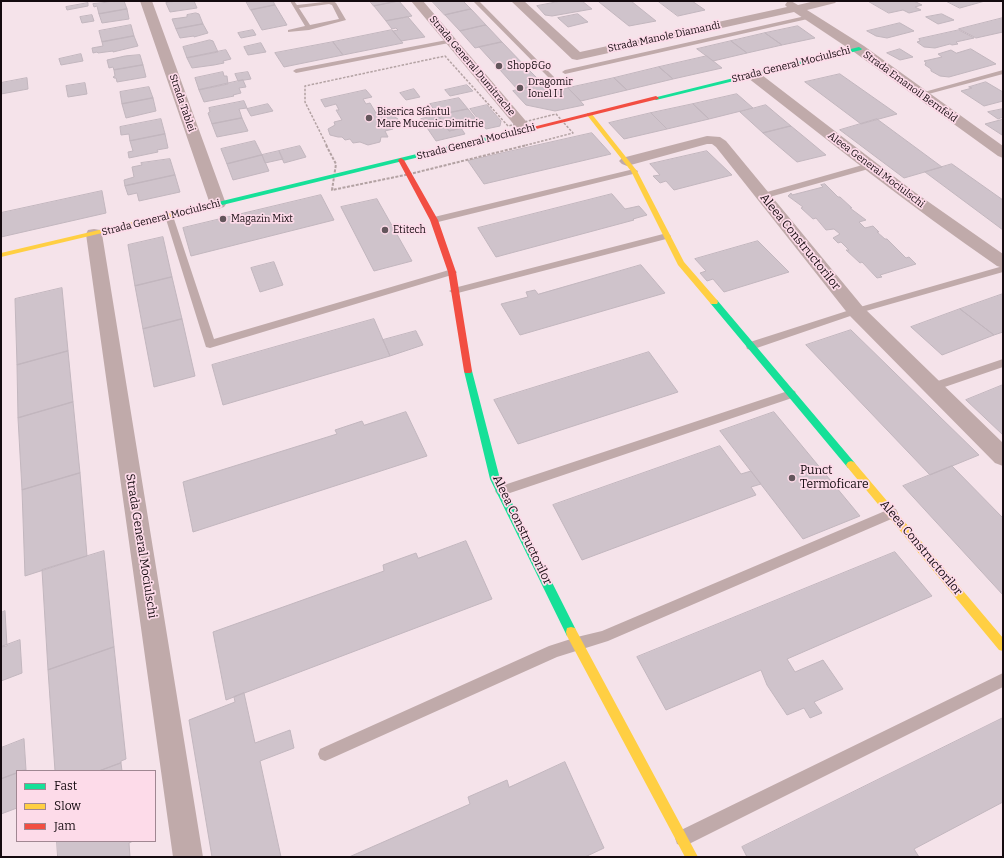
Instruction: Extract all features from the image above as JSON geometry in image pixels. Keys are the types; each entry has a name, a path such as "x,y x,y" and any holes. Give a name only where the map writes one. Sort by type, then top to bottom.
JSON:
{"street":[{"name":"Strada Tablei","path":"146,1 218,204"},
{"name":"Strada General Dumitrache","path":"418,1 523,127"},
{"name":"Strada Manole Diamandi","path":"516,1 577,56 831,1"},
{"name":"Strada Emanoil Bernfeld","path":"785,1 859,49 1003,153"},
{"name":"Strada General Mociulschi","path":"1,255 401,160 523,127 563,121 859,49"},
{"name":"Aleea General Mociulschi","path":"753,75 869,166 970,240 1003,262"},
{"name":"Aleea Constructorilor","path":"589,114 631,166 681,263 1003,646"},
{"name":"Aleea Constructorilor","path":"631,166 707,140 715,140 721,144 856,311 1003,457"},
{"name":"Aleea Constructorilor","path":"401,160 434,220 452,272 466,362 495,479 577,643 692,857"},
{"name":"Strada General Mociulschi","path":"94,234 188,857"}],"lane":[{"path":"476,1 552,78"},
{"path":"290,32 309,28 342,21 344,20 334,4 330,2 294,4 309,28"},
{"path":"565,72 810,17"},
{"path":"296,71 452,41"},
{"path":"921,94 1003,72"},
{"path":"434,220 631,166"},
{"path":"763,196 869,166"},
{"path":"169,216 210,344 452,272"},
{"path":"454,291 667,236"},
{"path":"751,346 856,311 1003,269"},
{"path":"933,387 1003,363"},
{"path":"501,492 792,394"},
{"path":"325,754 554,651 577,643 603,637 892,513"},
{"path":"683,838 1003,680"}],"path":[{"path":"445,56 508,126 523,127 556,114 563,121 573,133 410,174 332,190 336,164 305,102 305,86 445,56"}],"building":[{"path":"124,1 127,9 99,14 97,6 94,7 93,4"},
{"path":"177,1 194,1 197,8 170,12 166,3"},
{"path":"246,1 273,1 275,5 251,10"},
{"path":"370,1 399,1 374,6"},
{"path":"399,1 412,16 386,21 374,6"},
{"path":"432,1 463,1 471,9 445,15"},
{"path":"561,1 582,1 592,9 552,16 545,15 537,6"},
{"path":"631,1 656,21 629,26 599,2"},
{"path":"658,1 692,1 705,10 678,16"},
{"path":"868,1 914,1 922,5 915,7 921,10 909,13 903,10 889,13"},
{"path":"946,1 985,1 960,8"},
{"path":"88,3 88,6 67,10 66,7"},
{"path":"275,5 287,25 262,30 251,10"},
{"path":"127,9 129,19 102,23 99,14"},
{"path":"471,9 486,25 460,31 445,15"},
{"path":"196,13 199,14 203,24 176,29 172,19 187,17 187,15"},
{"path":"578,14 588,22 568,27 558,18"},
{"path":"942,14 954,20 938,24 926,17"},
{"path":"92,15 94,21 82,23 80,17"},
{"path":"408,17 425,37 401,41 393,31 398,30 396,28 392,29 386,21"},
{"path":"1003,18 1003,32 976,38 959,29"},
{"path":"900,23 914,31 887,38 876,36 867,31"},
{"path":"203,24 208,33 194,37 180,38 176,29"},
{"path":"131,25 134,36 102,42 99,31"},
{"path":"486,25 502,42 475,48 460,31"},
{"path":"798,26 815,38 782,45 765,33"},
{"path":"253,30 256,35 241,38 238,33"},
{"path":"392,30 403,43 343,55 333,42"},
{"path":"959,30 974,38 956,42 958,44 950,44 935,48 924,47 917,42 920,41 919,39"},
{"path":"765,33 782,45 747,53 731,41"},
{"path":"134,36 138,46 113,52 93,53 92,48 103,46 102,42"},
{"path":"210,40 213,41 218,52 187,58 183,47"},
{"path":"731,41 747,53 713,61 697,49"},
{"path":"333,42 343,55 284,67 275,53"},
{"path":"502,42 524,65 500,70 479,47"},
{"path":"261,43 266,52 248,55 244,47"},
{"path":"900,49 913,57 900,60 887,53"},
{"path":"971,49 996,64 949,77 940,76 931,71 931,69 925,65 926,62 924,61 942,57 938,54 951,50 956,53"},
{"path":"226,50 231,59 223,61 224,63 192,68 187,58"},
{"path":"81,54 83,61 61,65 59,59"},
{"path":"140,55 143,65 114,70 113,67 109,68 107,60 125,56"},
{"path":"707,56 722,68 673,79 659,67"},
{"path":"143,65 146,77 117,82 116,78 113,77 115,76 114,70"},
{"path":"524,65 543,84 518,90 500,70"},
{"path":"659,67 673,79 627,90 614,78"},
{"path":"223,72 224,76 227,76 228,84 199,90 195,78"},
{"path":"248,72 251,79 238,81 235,74"},
{"path":"840,74 897,114 861,124 805,82"},
{"path":"27,78 28,89 1,94 1,83"},
{"path":"614,78 627,90 581,101 568,88"},
{"path":"243,80 246,87 239,88 241,93 233,95 234,96 204,102 199,90"},
{"path":"986,82 1003,92 1003,101 984,106 961,91 972,88 969,87"},
{"path":"85,83 87,94 68,97 66,86"},
{"path":"543,84 552,92 568,88 584,105 555,111 526,105 513,91"},
{"path":"467,85 473,91 450,96 445,90"},
{"path":"149,87 153,98 122,104 120,92"},
{"path":"414,89 420,97 406,100 400,93"},
{"name":"Biserica Sfântul Mare Mucenic Dimitrie","path":"366,90 372,97 363,99 366,104 370,103 376,113 382,112 385,116 392,115 398,119 397,123 391,126 393,129 385,131 388,137 381,137 380,142 368,145 360,142 353,143 350,139 345,140 342,137 330,135 328,129 335,125 334,122 342,120 336,110 339,110 336,104 325,107 321,100"},
{"path":"737,94 753,108 709,119 693,104"},
{"path":"153,98 156,111 126,118 122,104"},
{"path":"459,98 468,109 438,115 430,104"},
{"path":"244,101 247,108 239,109 242,118 212,124 208,113 210,112 209,108"},
{"path":"268,104 273,111 251,116 247,109"},
{"path":"693,104 709,119 667,129 651,113"},
{"path":"487,105 501,121 500,126 486,129 470,109"},
{"path":"766,105 791,126 763,133 740,112"},
{"path":"468,109 480,124 449,131 438,115"},
{"path":"1003,109 1003,117 998,119 988,112"},
{"path":"651,113 667,129 624,139 609,123"},
{"path":"438,115 449,131 461,128 465,134 436,141 421,119"},
{"path":"242,118 248,131 217,137 212,124"},
{"path":"161,119 165,134 130,141 129,134 121,135 120,127"},
{"path":"877,119 942,167 904,178 840,130"},
{"path":"1003,119 1002,135 985,124 1000,120"},
{"path":"791,126 826,155 797,162 763,133"},
{"path":"592,133 611,154 484,184 468,161"},
{"path":"165,134 168,148 157,150 158,152 129,158 128,152 133,151 130,141"},
{"path":"255,141 262,155 227,164 221,149"},
{"path":"300,146 306,157 284,163 279,151"},
{"path":"279,151 283,159 265,163 262,155"},
{"path":"707,151 732,175 674,190 666,181 660,183 653,176 660,175 650,164"},
{"path":"262,155 269,171 233,180 227,164"},
{"path":"170,159 175,175 125,186 124,180 134,177 132,167 142,165 141,163"},
{"path":"952,164 1003,200 1003,230 925,172"},
{"path":"175,175 180,192 139,201 137,193 128,195 125,186"},
{"path":"825,184 852,208 850,208 866,220 859,222 865,228 873,226 879,232 877,232 887,239 906,258 909,257 916,264 880,275 882,277 877,278 862,262 860,263 846,250 849,250 841,242 838,243 833,238 840,234 834,229 826,230 816,218 813,219 801,208 803,207 788,196 791,193 792,195 823,187 821,185"},
{"path":"102,191 106,213 1,237 1,213"},
{"path":"612,194 625,209 639,206 647,215 633,219 634,220 496,257 478,228"},
{"path":"321,195 334,220 191,256 183,228"},
{"path":"377,199 412,261 374,271 341,207"},
{"path":"163,237 172,277 135,286 128,245"},
{"path":"758,241 789,272 724,292 713,279 707,281 700,273 706,271 695,259"},
{"path":"274,262 283,285 260,292 251,268"},
{"path":"641,265 665,293 520,335 501,304 528,297 526,292 535,290 538,294"},
{"path":"172,277 182,319 143,329 135,286"},
{"path":"62,288 68,351 17,365 15,299"},
{"path":"1003,294 1003,332 994,335 960,309"},
{"path":"960,309 994,335 942,355 911,327"},
{"path":"182,319 195,376 154,387 143,329"},
{"path":"374,319 390,356 223,405 212,365"},
{"path":"851,330 979,455 930,475 806,345"},
{"path":"416,331 423,345 390,356 383,340"},
{"path":"68,351 73,402 18,418 17,365"},
{"path":"649,352 678,392 518,444 494,400"},
{"path":"1003,385 1003,435 966,400"},
{"path":"73,402 80,473 22,490 18,418"},
{"path":"406,412 427,456 193,532 183,482 337,434 335,430 362,421 364,425"},
{"name":"Punct Termoficare","path":"774,412 860,516 803,539 720,431"},
{"path":"720,446 741,474 751,471 761,484 751,487 756,495 582,560 553,505"},
{"path":"952,466 1003,518 1003,595 903,486"},
{"path":"80,473 87,556 25,576 22,490"},
{"path":"466,541 492,599 226,700 213,632 384,571 383,565 416,553 418,558"},
{"path":"104,551 114,647 48,670 42,570"},
{"path":"895,552 932,596 787,659 795,672 823,660 843,689 814,702 822,713 810,718 804,708 787,715 767,685 761,670 666,710 637,657"},
{"path":"5,611 7,646 1,647 1,613"},
{"path":"20,640 22,673 1,681 1,647"},
{"path":"114,647 126,759 121,761 121,763 102,770 55,770 48,670"},
{"path":"244,693 255,743 290,730 294,748 260,761 281,857 212,857 189,720 235,702 234,697"},
{"path":"1003,718 1003,802 914,849 919,857 747,857 742,847"},
{"path":"24,739 26,770 16,770 16,773 1,779 1,748"},
{"path":"565,762 604,848 585,857 349,857 470,804 468,797 507,780 509,787"},
{"path":"121,763 122,770 102,770"},
{"path":"16,773 16,808 1,814 1,779"},
{"path":"57,842 131,842 129,843 130,857 58,857"}],"traffic: fast":[{"path":"656,98 859,49"},
{"path":"214,205 520,131"},
{"path":"714,302 851,465"},
{"path":"468,371 495,479 571,632"}],"traffic: slow":[{"path":"589,114 634,171 681,263 714,302"},
{"path":"1,255 214,205"},
{"path":"851,465 1003,646"},
{"path":"571,632 692,857"}],"traffic: jam":[{"path":"520,131 656,98"},
{"path":"401,160 434,220 452,272 468,371"}],"place":[{"name":"Shop&Go","path":"499,66"},
{"name":"Dragomir Ionel I I","path":"520,88"},
{"name":"Biserica Sfântul Mare Mucenic Dimitrie","path":"369,118"},
{"name":"Magazin Mixt","path":"223,219"},
{"name":"Etitech","path":"385,230"},
{"name":"Punct Termoficare","path":"792,478"}]}
